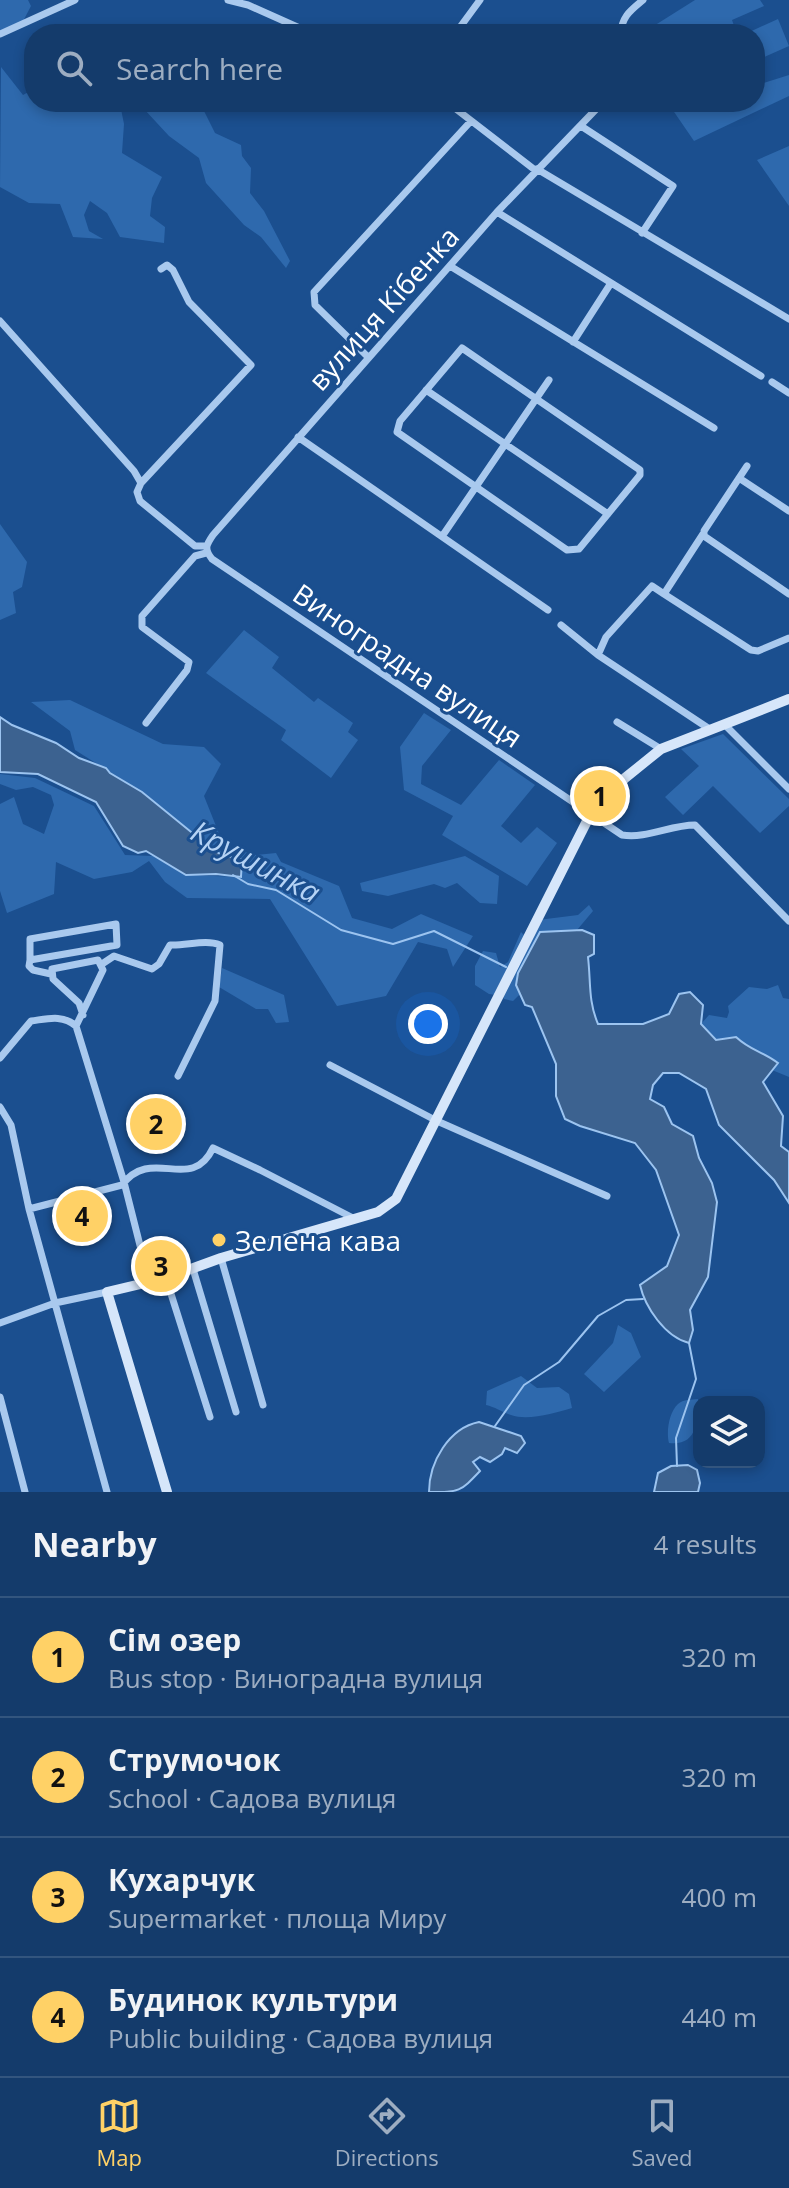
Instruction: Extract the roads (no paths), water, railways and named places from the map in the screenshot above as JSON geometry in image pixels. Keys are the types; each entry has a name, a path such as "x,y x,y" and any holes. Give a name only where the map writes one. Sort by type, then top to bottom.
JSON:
{"street":[{"path":"0,34 75,0"},
{"path":"228,0 248,5 291,24"},
{"path":"462,24 480,0"},
{"path":"622,24 629,11 643,0"},
{"path":"460,112 536,170 789,319"},
{"name":"вулиця Кібенка","path":"146,723 187,670 189,662 142,627 142,616 195,556 206,549 298,437 497,212 594,112"},
{"path":"368,357 315,305 314,292 471,121"},
{"path":"581,126 673,186 642,233"},
{"path":"497,212 761,376"},
{"path":"0,321 141,483 251,365 189,302 173,270 167,265 161,269"},
{"path":"450,266 714,428"},
{"path":"573,342 611,283"},
{"path":"462,348 537,398 640,470 640,475 579,549 571,551 397,432 400,421 462,348"},
{"path":"443,535 549,380"},
{"path":"772,382 789,393"},
{"path":"426,390 608,514"},
{"path":"298,437 548,610"},
{"path":"664,594 747,466"},
{"path":"739,478 789,511"},
{"name":"Виноградна вулиця","path":"141,483 137,492 140,501 195,546 206,549 212,559 622,835 637,837 682,825 695,825 789,921"},
{"path":"703,534 789,594"},
{"path":"598,655 606,637 652,586 751,650 758,651 789,638"},
{"path":"561,625 598,655 711,730"},
{"path":"0,1323 55,1303 166,1278 221,1258 378,1212 396,1199 590,815 625,778 661,749 789,699"},
{"path":"617,722 661,749"},
{"path":"724,724 789,789"},
{"path":"83,1015 79,1003 51,974 29,966 30,939 116,924 114,956 102,964"},
{"path":"114,956 152,969 159,964 170,945 187,946 212,941 220,945 215,1001 178,1076"},
{"path":"30,960 117,945"},
{"path":"51,974 52,969 98,960 102,964 103,970 76,1026"},
{"path":"0,1058 31,1021 57,1017 70,1020 76,1026 124,1182 149,1281"},
{"path":"330,1065 437,1121 607,1196"},
{"path":"0,1107 11,1125 29,1209 107,1492"},
{"path":"29,1209 122,1185 129,1175 148,1167 187,1171 202,1164 213,1148 355,1219"},
{"path":"221,1258 263,1405"},
{"path":"193,1269 236,1412"},
{"path":"166,1278 210,1417"},
{"path":"107,1292 167,1492"},
{"path":"0,1397 25,1492"}],"waterway":[{"name":"Крушинка","path":"233,875 248,884 276,890 341,930 393,944 434,931 506,967"},
{"path":"495,1426 524,1385 559,1362 598,1316 626,1300 643,1299"},
{"path":"677,1466 676,1438 696,1379 689,1343"}],"place":[{"name":"Сім озер","path":"600,796"},
{"name":"Струмочок","path":"156,1124"},
{"name":"Будинок культури","path":"82,1216"},
{"name":"Зелена кава","path":"219,1240"},
{"name":"Кухарчук","path":"161,1266"}]}
